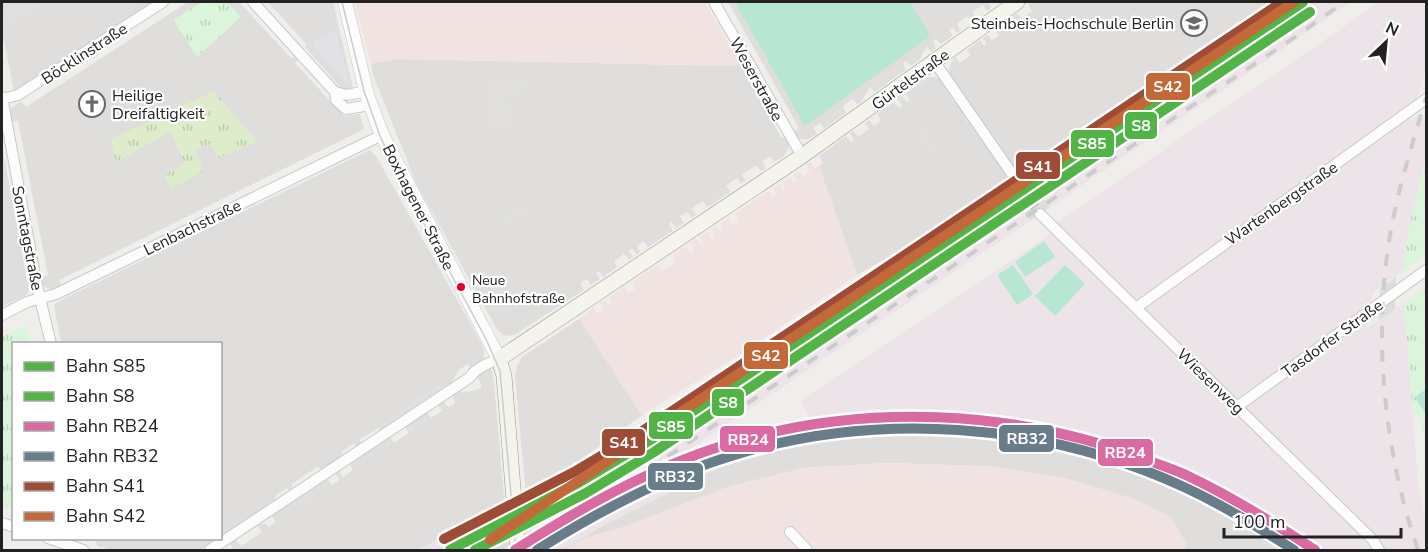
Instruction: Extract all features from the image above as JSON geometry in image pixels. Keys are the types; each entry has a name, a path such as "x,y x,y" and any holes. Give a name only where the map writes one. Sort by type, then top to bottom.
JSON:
{"main road":[{"name":"Gürtelstraße","path":"802,156 1017,2"},
{"path":"499,359 802,156"},
{"name":"Boxhagener Straße","path":"499,359 504,376 518,550"}],"street":[{"name":"Böcklinstraße","path":"2,98 18,95 163,2"},
{"path":"253,2 335,92 347,95 366,91"},
{"name":"Boxhagener Straße","path":"345,2 366,91 382,135 499,359"},
{"name":"Weserstraße","path":"714,2 802,156"},
{"path":"934,61 1021,188"},
{"path":"335,92 336,100 346,109 370,105"},
{"name":"Sonntagstraße","path":"2,98 40,299 51,342"},
{"name":"Wartenbergstraße","path":"1136,308 1426,99"},
{"name":"Lenbachstraße","path":"2,315 27,303 56,294 382,135"},
{"name":"Wiesenweg","path":"1040,214 1238,406 1373,540 1379,550"},
{"name":"Tasdorfer Straße","path":"1238,406 1426,270"},
{"path":"210,550 469,378 484,364 499,359"},
{"path":"790,532 807,550"},
{"path":"54,540 84,550"}],"shaded area":[{"path":"2,2 152,2 14,91 2,32"},
{"path":"5,2 45,2 10,28"},
{"path":"188,2 239,2 291,58 295,56 298,60 295,63 344,116 360,114 364,129 59,280 62,287 57,290 47,288 43,285 41,277 48,275 18,121 10,122 9,110 21,101 26,107"},
{"path":"268,2 333,2 353,89 343,90"},
{"path":"355,2 705,2 740,63 734,66 395,59 371,64"},
{"path":"728,2 988,2 991,8 987,11 983,5 972,12 976,20 972,22 967,16 957,24 960,31 957,33 952,27 949,30 953,36 941,44 936,39 933,41 936,48 931,52 927,46 919,60 911,66 906,61 903,63 906,70 900,74 896,68 874,83 878,90 874,92 870,87 860,103 857,104 853,99 843,106 846,113 843,115 839,110 828,126 824,129 820,123 813,128 817,134 804,140 797,137 794,131 799,128"},
{"path":"1034,2 1279,2 1062,144 1037,157 1027,174 1032,180 1026,184 951,77 949,70 956,57 960,63 971,55 967,50 980,40 984,46 987,44 983,38 988,35 992,40 999,36 995,29 1006,21 1011,27 1017,22 1013,16 1017,13 1022,19 1032,11 1028,5"},
{"path":"1295,2 1350,2 1050,207 1032,180 1041,172 1157,94 1159,90 1204,59 1216,51 1220,53"},
{"path":"1380,2 1426,2 1426,68 1411,121 1416,115 1426,118 1426,157 1408,230 1403,271 1373,292 1367,328 1404,303 1418,484 1426,519 1426,550 1282,550 1261,534 1178,489 1093,455 1031,441 874,430 745,455 604,525 562,550 541,550 533,501 636,442 1003,181 1030,221 680,456 809,418 801,400 1046,237 1059,221"},
{"path":"335,29 350,84 348,85 313,46 315,40"},
{"path":"395,59 734,66 740,63 781,137 785,137 789,146 784,156 774,162 770,156 762,161 766,168 761,171 756,165 742,175 746,181 741,184 737,178 726,186 731,192 726,195 722,188 707,198 712,205 707,207 703,201 692,208 696,215 692,218 687,212 680,216 684,223 676,228 672,222 669,224 673,231 648,247 643,241 637,246 640,252 637,255 633,249 629,250 633,257 629,260 624,254 614,261 617,267 603,277 599,271 596,273 600,279 591,285 587,279 580,283 584,290 514,335 505,336 498,331 416,183 373,75 371,64"},
{"path":"896,68 901,73 878,90 874,83"},
{"path":"928,77 941,79 953,101 957,101 967,122 973,123 971,126 1010,178 1008,180 1016,191 1012,194 1002,182 921,238 857,275 819,166 823,163 819,156 846,136 851,142 854,140 850,134 854,131 858,137 869,129 865,123 869,120 874,126 881,120 877,114 894,102 899,108 902,105 897,99 902,96 907,102 910,100 905,94"},
{"path":"482,82 534,82 535,92 509,95 512,126 488,128"},
{"path":"838,109 843,115 828,126 824,120"},
{"path":"924,128 942,153 934,159 916,133"},
{"path":"2,146 29,291 26,295 2,307"},
{"path":"370,150 376,156 484,348 484,358 472,369 467,364 458,371 452,382 442,388 439,386 384,423 386,426 380,430 378,428 359,440 361,443 356,446 354,443 341,452 343,455 321,469 317,467 292,484 292,489 287,488 262,509 258,507 245,518 222,531 222,342 61,342 54,306 65,298"},
{"path":"811,162 815,168 819,166 857,275 742,353 642,415 579,319 593,308 597,314 604,310 600,303 605,300 610,306 613,304 609,297 624,287 629,293 636,289 632,282 657,265 662,271 676,262 672,255 686,246 690,252 694,250 690,243 696,239 701,245 704,243 700,236 707,232 711,238 715,236 711,229 716,226 720,232 724,230 720,224 728,218 732,224 739,220 735,213 769,191 773,197 777,194 773,188 779,184 783,190 786,188 782,182 790,177 794,183 797,181 793,174 799,171 803,177 810,171 806,165"},
{"path":"722,188 726,195 712,205 707,198"},
{"path":"524,204 529,212 509,226 503,219"},
{"path":"579,319 642,415 548,484 526,496 515,376 517,366 522,357"},
{"path":"487,368 492,371 494,382 505,509 424,550 234,550 230,544 236,540 241,546 262,532 258,525 266,524 269,527 276,522 272,516 280,510 285,516 339,480 335,473 339,471 343,477 353,470 350,464 354,461 358,467 390,445 386,440 390,437 394,443 409,433 405,427 408,425 412,431 427,421 423,415 427,412 431,418 442,411 438,405 443,401 448,407 455,403 452,395 474,391 482,387 476,374"},
{"path":"440,386 442,388 386,426 384,423"},
{"path":"423,415 427,421 413,431 408,425"},
{"path":"874,430 1031,441 1093,455 1178,489 1261,534 1282,550 1182,550 1187,545 1066,478 986,466 887,463 802,468 585,538 566,550 562,550 604,525 745,455"},
{"path":"386,440 390,446 358,467 354,461"},
{"path":"887,463 986,466 1066,478 1135,499 1171,517 1187,545 1182,550 565,550 585,538 614,530 730,486 802,468"},
{"path":"328,479 332,485 285,517 280,510"},
{"path":"259,507 262,509 222,536 222,531"},
{"path":"489,515 492,520 495,550 415,550 459,527"},
{"path":"95,540 216,540 200,550 112,550 98,546"}],"green space":[{"path":"202,2 227,2 241,17 197,57 173,20"},
{"path":"735,2 910,2 930,36 805,126"},
{"path":"1279,2 1295,2 1220,53 1216,51 1204,59 1204,64 1159,90 1157,94 1032,180 1027,174 1041,155 1062,144"},
{"path":"214,91 257,142 218,158 210,143 196,150 203,171 171,189 164,175 185,163 170,132 116,162 111,139"},
{"path":"1426,157 1426,254 1403,271 1408,230"},
{"path":"1044,241 1055,257 1025,277 1015,262"},
{"path":"1013,265 1033,294 1017,305 997,275"},
{"path":"1065,265 1085,284 1055,316 1035,296"},
{"path":"1426,287 1426,445 1421,418 1414,414 1412,404 1404,303"},
{"path":"27,325 30,342 12,342 12,510 2,506 2,337"},
{"path":"1426,389 1426,415 1415,397"}],"pier":[{"path":"1032,180 1050,207 1030,221 1012,194"},
{"path":"1396,277 1395,309 1379,321 1380,288"},
{"path":"533,499 536,514 494,535 492,520"},
{"path":"536,516 541,550 495,550 495,542"}],"tunnel":[{"path":"1021,187 1040,214"}],"tram line":[{"path":"342,2 364,91 380,136 402,183 486,339 500,371 516,550"}],"railway":[{"path":"528,550 1344,2"},
{"path":"1418,550 1406,512 1390,433 1382,351 1382,310 1385,269 1394,213 1426,98"}],"rail line":[{"name":"S41","path":"444,539 574,472 641,432 1282,2"},
{"name":"S42","path":"490,540 1294,2"},
{"name":"S85","path":"450,550 580,482 647,442 1303,2"},
{"name":"S8","path":"475,550 586,493 654,452 1310,12"},
{"name":"RB24","path":"515,550 617,490 697,454 777,431 830,422 884,417 938,417 991,422 1045,430 1097,443 1148,460 1222,493 1315,550"},
{"name":"RB32","path":"537,550 582,523 653,486 728,457 784,442 841,433 900,429 958,430 1017,437 1074,448 1130,465 1213,501 1294,550"}],"place":[{"name":"Steinbeis-Hochschule Berlin","path":"1194,23"},
{"name":"Heilige Dreifaltigkeit","path":"92,104"},
{"name":"Neue Bahnhofstraße","path":"461,287"}]}
